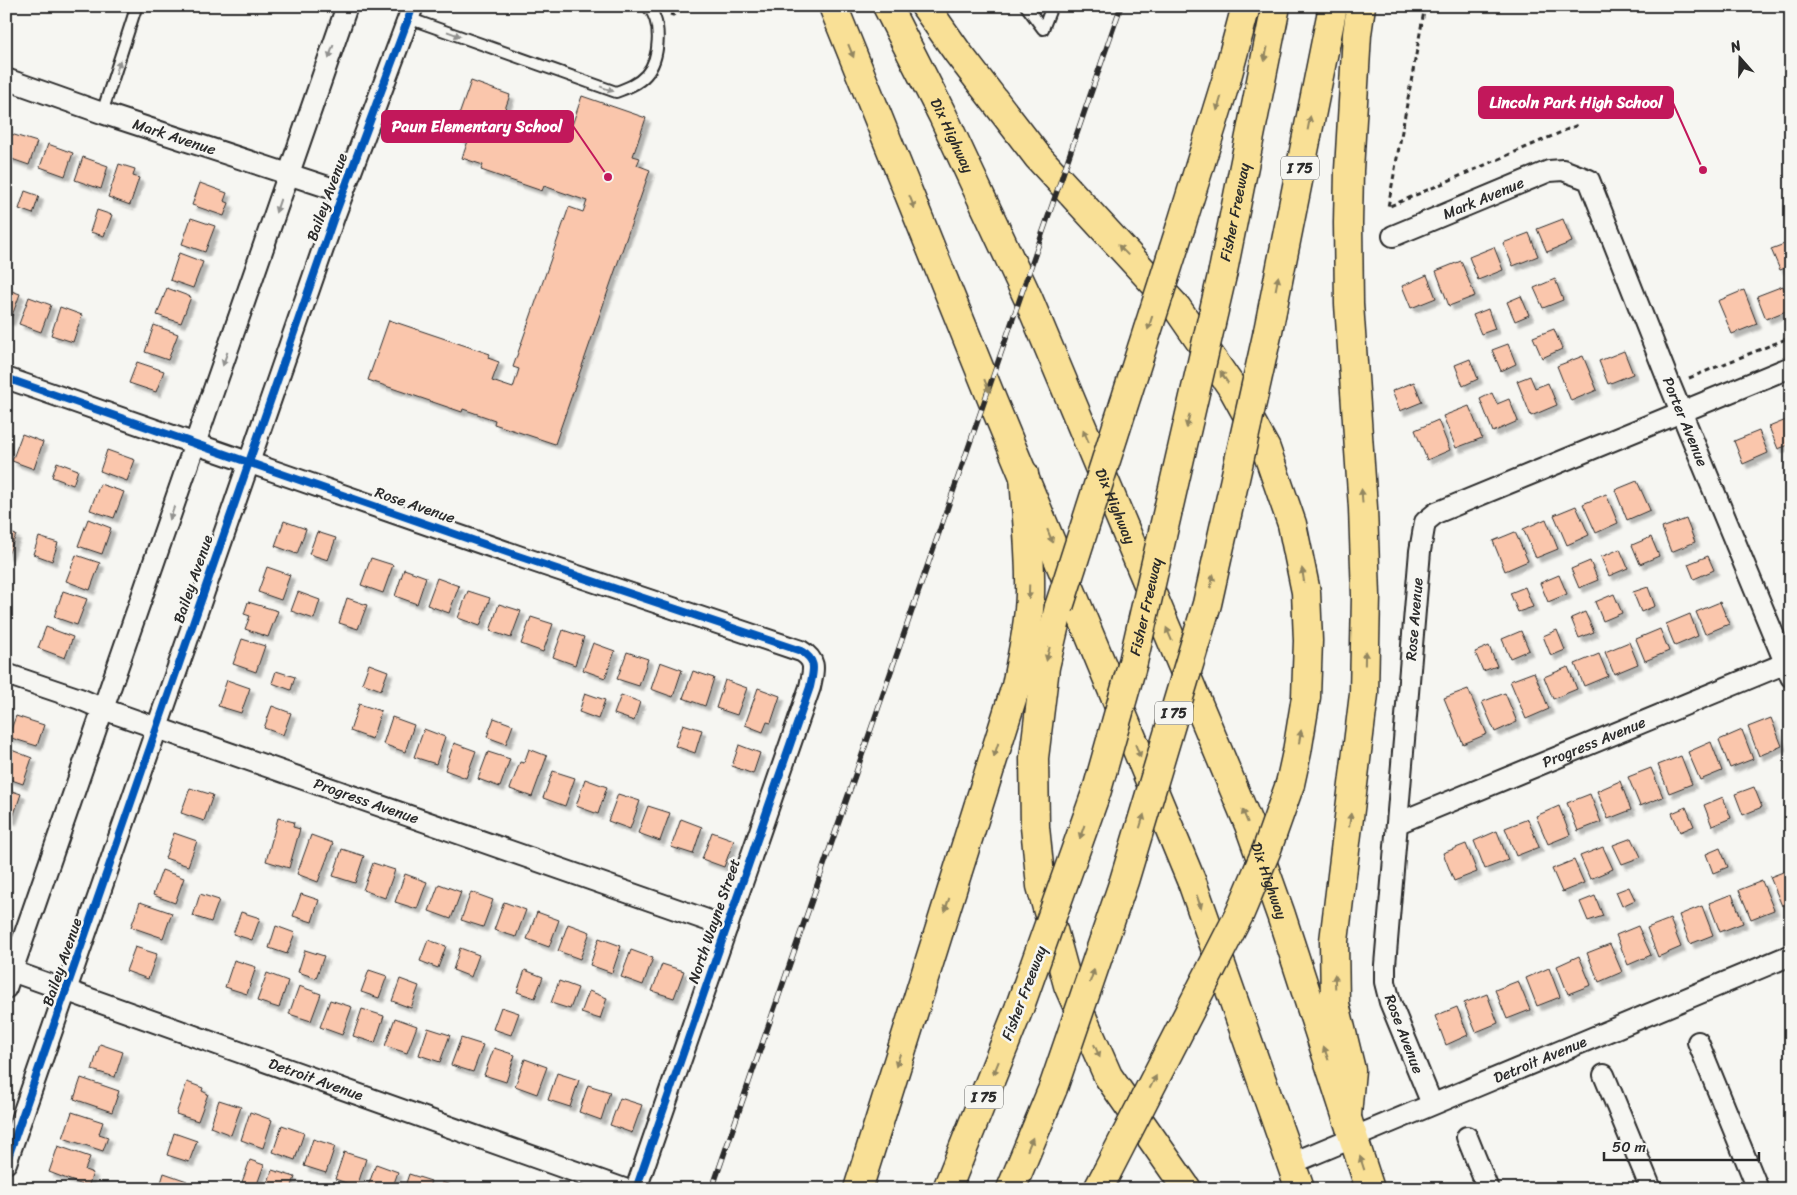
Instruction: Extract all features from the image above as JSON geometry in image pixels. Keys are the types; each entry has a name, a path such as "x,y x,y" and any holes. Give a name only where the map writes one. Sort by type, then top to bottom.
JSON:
{"main road":[{"path":"833,6 993,402 1193,885 1300,1189"},
{"name":"Dix Highway","path":"887,6 960,151 1028,298 1249,825 1370,1189"},
{"path":"925,6 958,53 1038,157 1177,308 1233,389 1266,450 1292,524 1306,592 1308,641 1306,696 1290,784 1267,849 1240,913 1103,1181"},
{"path":"1187,1189 1108,1076 1068,985 1041,886 1035,827 1034,758 1045,667 1059,607 1181,226 1226,81 1246,6"},
{"name":"Fisher Freeway","path":"947,1189 1020,1006 1097,790 1134,662 1222,271 1276,6"},
{"name":"I 75","path":"1011,1189 1053,1088 1124,881 1206,604 1268,331 1333,6"},
{"path":"1350,1126 1351,1070 1336,1004 1334,941 1364,694 1366,596 1349,304 1348,223 1349,160 1357,34 1361,6"},
{"path":"858,1189 1016,686 1026,635 1030,594 1024,474"}],"street":[{"path":"8,976 196,444 347,6"},
{"name":"Bailey Avenue","path":"6,1163 343,192 410,12"},
{"name":"Mark Avenue","path":"6,79 102,113 343,192"},
{"name":"Mark Avenue","path":"1393,236 1549,172 1563,170 1575,174"},
{"name":"Porter Avenue","path":"1575,174 1589,180 1595,192 1681,412 1789,667"},
{"name":"Rose Avenue","path":"1432,1104 1390,1002 1385,982 1420,551 1426,522 1436,513 1791,367"},
{"name":"Rose Avenue","path":"6,378 521,557 801,650 812,661"},
{"name":"North Wayne Street","path":"636,1189 810,687 814,667 812,661"},
{"name":"Progress Avenue","path":"1398,824 1789,667"},
{"name":"Progress Avenue","path":"6,674 727,927"},
{"name":"Detroit Avenue","path":"1290,1164 1350,1126 1432,1104 1791,955"},
{"name":"Detroit Avenue","path":"8,976 66,990 624,1189"},
{"path":"1698,1042 1758,1189"},
{"path":"1604,1075 1651,1189"},
{"path":"1467,1137 1488,1189"}],"lane":[{"path":"102,113 136,8 131,6"},
{"path":"410,12 616,92 634,85 647,74 657,53 656,24 651,10 647,6"},
{"path":"1026,6 1044,29 1052,6"}],"path":[{"path":"665,6 669,14 673,15 680,10"},
{"path":"1425,6 1388,207 1580,124"},
{"path":"1685,379 1695,377 1791,337"}],"building":[{"path":"471,81 510,95 504,112 569,134 582,96 646,118 633,156 640,158 637,165 650,170 555,444 494,424 495,420 463,409 462,412 368,380 389,320 490,354 488,358 499,362 492,381 513,388 519,369 513,367 569,207 583,212 587,201 544,186 542,191 481,170 483,165 462,158 468,141 452,135"},
{"path":"11,134 37,142 29,165 6,157 6,149"},
{"path":"48,144 73,153 65,176 40,167"},
{"path":"83,157 108,166 101,189 75,180"},
{"path":"119,164 135,169 133,176 139,178 130,205 108,197"},
{"path":"200,183 227,193 224,201 229,203 224,216 192,205"},
{"path":"25,191 39,196 33,214 19,209"},
{"path":"97,210 112,215 104,236 90,232"},
{"path":"191,218 215,226 205,252 182,244"},
{"path":"1563,219 1572,242 1547,252 1537,229"},
{"path":"1529,233 1538,256 1513,266 1503,243"},
{"path":"1787,243 1791,254 1791,266 1780,270 1771,249"},
{"path":"1494,247 1503,270 1478,280 1469,257"},
{"path":"179,253 203,262 193,288 170,280"},
{"path":"1461,261 1475,296 1449,306 1436,271"},
{"path":"1427,275 1436,298 1411,308 1402,286"},
{"path":"1555,279 1563,300 1543,308 1534,288"},
{"path":"1783,286 1791,309 1766,319 1757,296"},
{"path":"167,288 191,297 181,323 157,315"},
{"path":"6,289 20,294 10,321 6,320"},
{"path":"1744,290 1757,324 1732,334 1718,301"},
{"path":"1521,296 1529,315 1515,321 1507,302"},
{"path":"29,297 51,305 41,332 19,324"},
{"path":"60,307 82,315 73,342 51,335"},
{"path":"1488,309 1495,329 1481,334 1473,315"},
{"path":"154,325 178,334 168,360 145,352"},
{"path":"1554,329 1562,349 1542,358 1533,337"},
{"path":"1508,344 1516,364 1501,371 1492,350"},
{"path":"1624,351 1633,374 1608,384 1599,361"},
{"path":"1583,356 1597,390 1571,401 1557,366"},
{"path":"1470,359 1478,379 1463,386 1455,365"},
{"path":"137,362 164,371 156,392 129,383"},
{"path":"1530,376 1535,388 1548,383 1557,405 1531,416 1517,381"},
{"path":"1414,382 1422,402 1400,411 1392,391"},
{"path":"1492,393 1497,404 1509,399 1518,421 1493,432 1480,399"},
{"path":"1469,406 1482,438 1456,448 1443,416"},
{"path":"1791,418 1791,444 1778,449 1769,427"},
{"path":"1438,420 1450,450 1427,460 1415,430"},
{"path":"1759,431 1768,453 1743,464 1734,441"},
{"path":"22,434 43,442 34,469 12,461"},
{"path":"107,450 135,460 127,481 100,471"},
{"path":"57,462 78,470 73,485 52,477"},
{"path":"1637,481 1650,510 1627,520 1615,490"},
{"path":"100,484 124,492 114,518 90,510"},
{"path":"1606,494 1618,523 1596,533 1583,504"},
{"path":"1576,506 1589,535 1567,545 1554,515"},
{"path":"88,519 111,528 102,554 78,546"},
{"path":"1546,519 1558,549 1536,558 1523,529"},
{"path":"1686,519 1695,542 1671,552 1662,528"},
{"path":"284,521 306,529 297,554 275,546"},
{"path":"6,531 16,535 8,555 6,554"},
{"path":"317,532 336,538 328,560 309,554"},
{"path":"1515,532 1528,561 1505,571 1493,541"},
{"path":"39,537 58,543 52,561 33,554"},
{"path":"1651,537 1659,556 1640,564 1632,545"},
{"path":"1620,549 1628,568 1609,576 1601,557"},
{"path":"76,555 100,563 90,590 66,581"},
{"path":"1708,556 1714,570 1694,579 1688,564"},
{"path":"371,558 393,565 383,593 361,585"},
{"path":"1590,561 1598,580 1579,588 1571,569"},
{"path":"267,567 290,575 281,600 258,592"},
{"path":"404,569 426,577 417,604 395,596"},
{"path":"1559,575 1567,594 1548,602 1540,583"},
{"path":"437,578 459,586 449,613 427,605"},
{"path":"1525,587 1533,607 1518,612 1510,593"},
{"path":"1648,587 1655,606 1641,612 1633,592"},
{"path":"63,591 87,599 77,625 54,617"},
{"path":"468,591 490,598 480,626 458,618"},
{"path":"298,592 320,600 314,619 291,611"},
{"path":"1614,594 1622,613 1603,621 1595,602"},
{"path":"347,598 367,605 358,629 339,623"},
{"path":"248,602 278,611 268,637 245,629 250,616 244,614"},
{"path":"1720,602 1729,624 1705,634 1696,612"},
{"path":"499,604 521,611 511,638 490,631"},
{"path":"1585,612 1594,632 1579,638 1571,618"},
{"path":"1690,614 1698,636 1675,646 1666,624"},
{"path":"531,617 553,624 543,652 521,644"},
{"path":"46,627 73,637 65,658 38,648"},
{"path":"1660,629 1669,651 1645,661 1636,639"},
{"path":"563,630 584,637 575,665 553,657"},
{"path":"1557,630 1565,650 1551,656 1543,636"},
{"path":"1521,631 1529,650 1510,658 1502,639"},
{"path":"242,639 265,646 256,672 233,664"},
{"path":"1629,642 1638,664 1614,674 1605,652"},
{"path":"593,643 615,651 605,678 583,670"},
{"path":"1489,646 1497,666 1483,671 1475,652"},
{"path":"627,652 648,659 639,686 617,679"},
{"path":"1599,654 1608,676 1584,686 1575,664"},
{"path":"660,662 682,670 673,697 651,689"},
{"path":"369,664 388,671 381,690 362,683"},
{"path":"1568,667 1577,689 1553,699 1544,677"},
{"path":"276,671 295,677 291,690 272,683"},
{"path":"693,671 714,678 705,706 683,698"},
{"path":"1534,672 1549,709 1526,719 1510,681"},
{"path":"227,680 250,688 241,713 218,706"},
{"path":"725,680 747,688 737,715 716,708"},
{"path":"758,688 780,696 771,723 767,722 763,732 745,725"},
{"path":"1468,689 1487,734 1463,744 1444,698"},
{"path":"585,693 605,700 598,719 579,712"},
{"path":"1505,693 1517,722 1495,732 1482,702"},
{"path":"621,695 640,702 634,721 614,714"},
{"path":"359,704 381,711 372,739 350,731"},
{"path":"272,706 291,713 283,735 264,728"},
{"path":"16,716 44,725 37,746 8,737"},
{"path":"392,717 414,725 405,752 383,744"},
{"path":"494,718 513,725 506,744 487,737"},
{"path":"1771,718 1782,746 1759,756 1748,727"},
{"path":"683,724 702,730 695,753 675,746"},
{"path":"424,729 445,737 436,764 414,757"},
{"path":"1742,730 1753,759 1730,768 1719,740"},
{"path":"1711,742 1722,771 1700,780 1688,752"},
{"path":"454,743 476,751 466,778 445,770"},
{"path":"739,745 760,753 753,774 732,766"},
{"path":"9,749 32,758 23,784 6,778 6,756"},
{"path":"529,749 547,756 532,797 510,789 520,762 524,763"},
{"path":"488,752 510,759 500,787 478,779"},
{"path":"1681,756 1692,784 1669,793 1658,765"},
{"path":"1651,768 1663,797 1640,806 1628,777"},
{"path":"553,771 575,778 565,806 543,798"},
{"path":"585,779 607,787 598,814 576,806"},
{"path":"1620,781 1631,810 1608,819 1597,791"},
{"path":"1754,787 1762,807 1743,815 1735,794"},
{"path":"190,788 213,795 204,821 181,813"},
{"path":"6,789 21,794 12,820 6,818"},
{"path":"618,794 640,801 630,829 608,821"},
{"path":"1590,794 1601,822 1578,831 1567,803"},
{"path":"1723,797 1731,818 1712,826 1704,805"},
{"path":"648,806 670,813 660,841 638,833"},
{"path":"1559,806 1570,835 1548,844 1536,816"},
{"path":"1686,807 1694,826 1680,832 1672,813"},
{"path":"278,818 294,822 293,827 300,829 289,868 266,861"},
{"path":"681,819 702,827 693,854 671,847"},
{"path":"1528,819 1539,847 1516,856 1505,828"},
{"path":"1497,831 1508,860 1485,869 1474,841"},
{"path":"712,832 734,840 724,867 702,859"},
{"path":"174,833 197,841 188,866 165,858"},
{"path":"311,835 333,843 318,882 297,874"},
{"path":"1632,838 1641,857 1622,864 1613,845"},
{"path":"1466,844 1477,872 1454,881 1443,853"},
{"path":"1603,847 1613,869 1590,879 1580,856"},
{"path":"1720,848 1728,867 1713,873 1706,854"},
{"path":"342,849 364,856 355,883 333,876"},
{"path":"1574,860 1584,883 1562,892 1552,869"},
{"path":"373,863 395,870 385,898 363,890"},
{"path":"1791,869 1791,902 1782,906 1770,877"},
{"path":"162,870 184,878 175,903 153,895"},
{"path":"405,874 427,882 417,909 395,902"},
{"path":"1762,881 1774,910 1751,919 1739,890"},
{"path":"439,884 461,892 451,919 429,911"},
{"path":"1629,887 1635,900 1622,906 1616,892"},
{"path":"471,892 493,900 483,927 461,920"},
{"path":"200,894 219,900 211,922 193,916"},
{"path":"301,894 319,900 312,922 293,916"},
{"path":"1732,894 1743,923 1720,932 1709,903"},
{"path":"1595,896 1603,916 1588,921 1580,902"},
{"path":"140,902 172,913 163,938 131,927"},
{"path":"504,902 526,910 516,937 494,930"},
{"path":"1702,906 1713,935 1690,944 1679,915"},
{"path":"241,912 260,918 252,940 233,934"},
{"path":"537,912 559,920 549,947 527,939"},
{"path":"1670,919 1681,947 1658,957 1647,928"},
{"path":"568,924 590,932 580,959 558,951"},
{"path":"276,926 295,933 287,954 269,948"},
{"path":"1638,926 1651,955 1628,965 1616,935"},
{"path":"599,938 621,946 612,973 590,965"},
{"path":"428,940 446,946 438,968 420,961"},
{"path":"1610,944 1622,972 1599,982 1587,953"},
{"path":"135,947 157,954 148,979 126,971"},
{"path":"460,948 479,955 471,977 453,970"},
{"path":"305,950 324,956 316,978 298,972"},
{"path":"631,950 653,958 643,985 621,977"},
{"path":"1579,956 1591,985 1568,994 1557,966"},
{"path":"234,960 256,967 247,994 225,987"},
{"path":"662,964 684,971 674,998 652,991"},
{"path":"1549,968 1560,997 1537,1006 1526,978"},
{"path":"369,970 387,976 379,998 361,992"},
{"path":"525,970 543,977 535,998 517,992"},
{"path":"267,973 288,981 279,1008 257,1001"},
{"path":"400,979 419,986 411,1008 392,1001"},
{"path":"559,981 578,988 570,1009 551,1003"},
{"path":"1518,981 1530,1010 1507,1019 1495,990"},
{"path":"299,986 321,994 311,1021 289,1014"},
{"path":"589,991 607,998 600,1019 581,1013"},
{"path":"1487,994 1498,1023 1476,1032 1464,1003"},
{"path":"330,1000 352,1007 342,1035 320,1027"},
{"path":"501,1007 519,1013 511,1035 493,1029"},
{"path":"1457,1007 1468,1035 1446,1045 1435,1016"},
{"path":"362,1009 384,1016 375,1043 353,1036"},
{"path":"395,1018 417,1026 407,1053 385,1046"},
{"path":"428,1028 450,1035 440,1062 419,1055"},
{"path":"461,1038 483,1045 473,1072 451,1065"},
{"path":"100,1044 123,1052 115,1077 92,1070"},
{"path":"494,1048 515,1055 506,1082 484,1075"},
{"path":"525,1059 547,1067 537,1094 515,1086"},
{"path":"557,1073 579,1080 570,1107 548,1100"},
{"path":"81,1078 119,1091 112,1112 74,1099"},
{"path":"187,1082 203,1088 202,1091 208,1094 198,1121 176,1114"},
{"path":"588,1085 610,1092 601,1120 579,1112"},
{"path":"620,1098 642,1105 632,1133 610,1125"},
{"path":"219,1100 241,1107 231,1135 210,1127"},
{"path":"72,1112 103,1122 99,1134 108,1137 103,1151 63,1138"},
{"path":"250,1112 272,1120 263,1148 241,1140"},
{"path":"282,1125 304,1133 295,1160 273,1152"},
{"path":"174,1133 197,1141 189,1162 167,1155"},
{"path":"313,1139 335,1146 326,1173 304,1166"},
{"path":"58,1146 90,1157 85,1170 93,1173 88,1187 49,1172"},
{"path":"344,1152 366,1159 357,1187 335,1179"},
{"path":"250,1160 264,1165 256,1187 242,1182"},
{"path":"376,1164 398,1172 392,1189 367,1189"},
{"path":"272,1170 295,1177 291,1189 266,1189"},
{"path":"164,1173 187,1181 184,1189 159,1189"},
{"path":"409,1174 431,1181 428,1189 404,1189"},
{"path":"442,1182 461,1189 440,1189"}],"railway":[{"path":"712,1189 1121,6"}],"cycle path":[{"path":"6,1163 334,217 413,6"},
{"path":"6,378 521,557 801,651 810,659 813,667 810,687 636,1189"}],"place":[{"name":"Lincoln Park High School","path":"1703,170"},
{"name":"Paun Elementary School","path":"608,177"}]}
